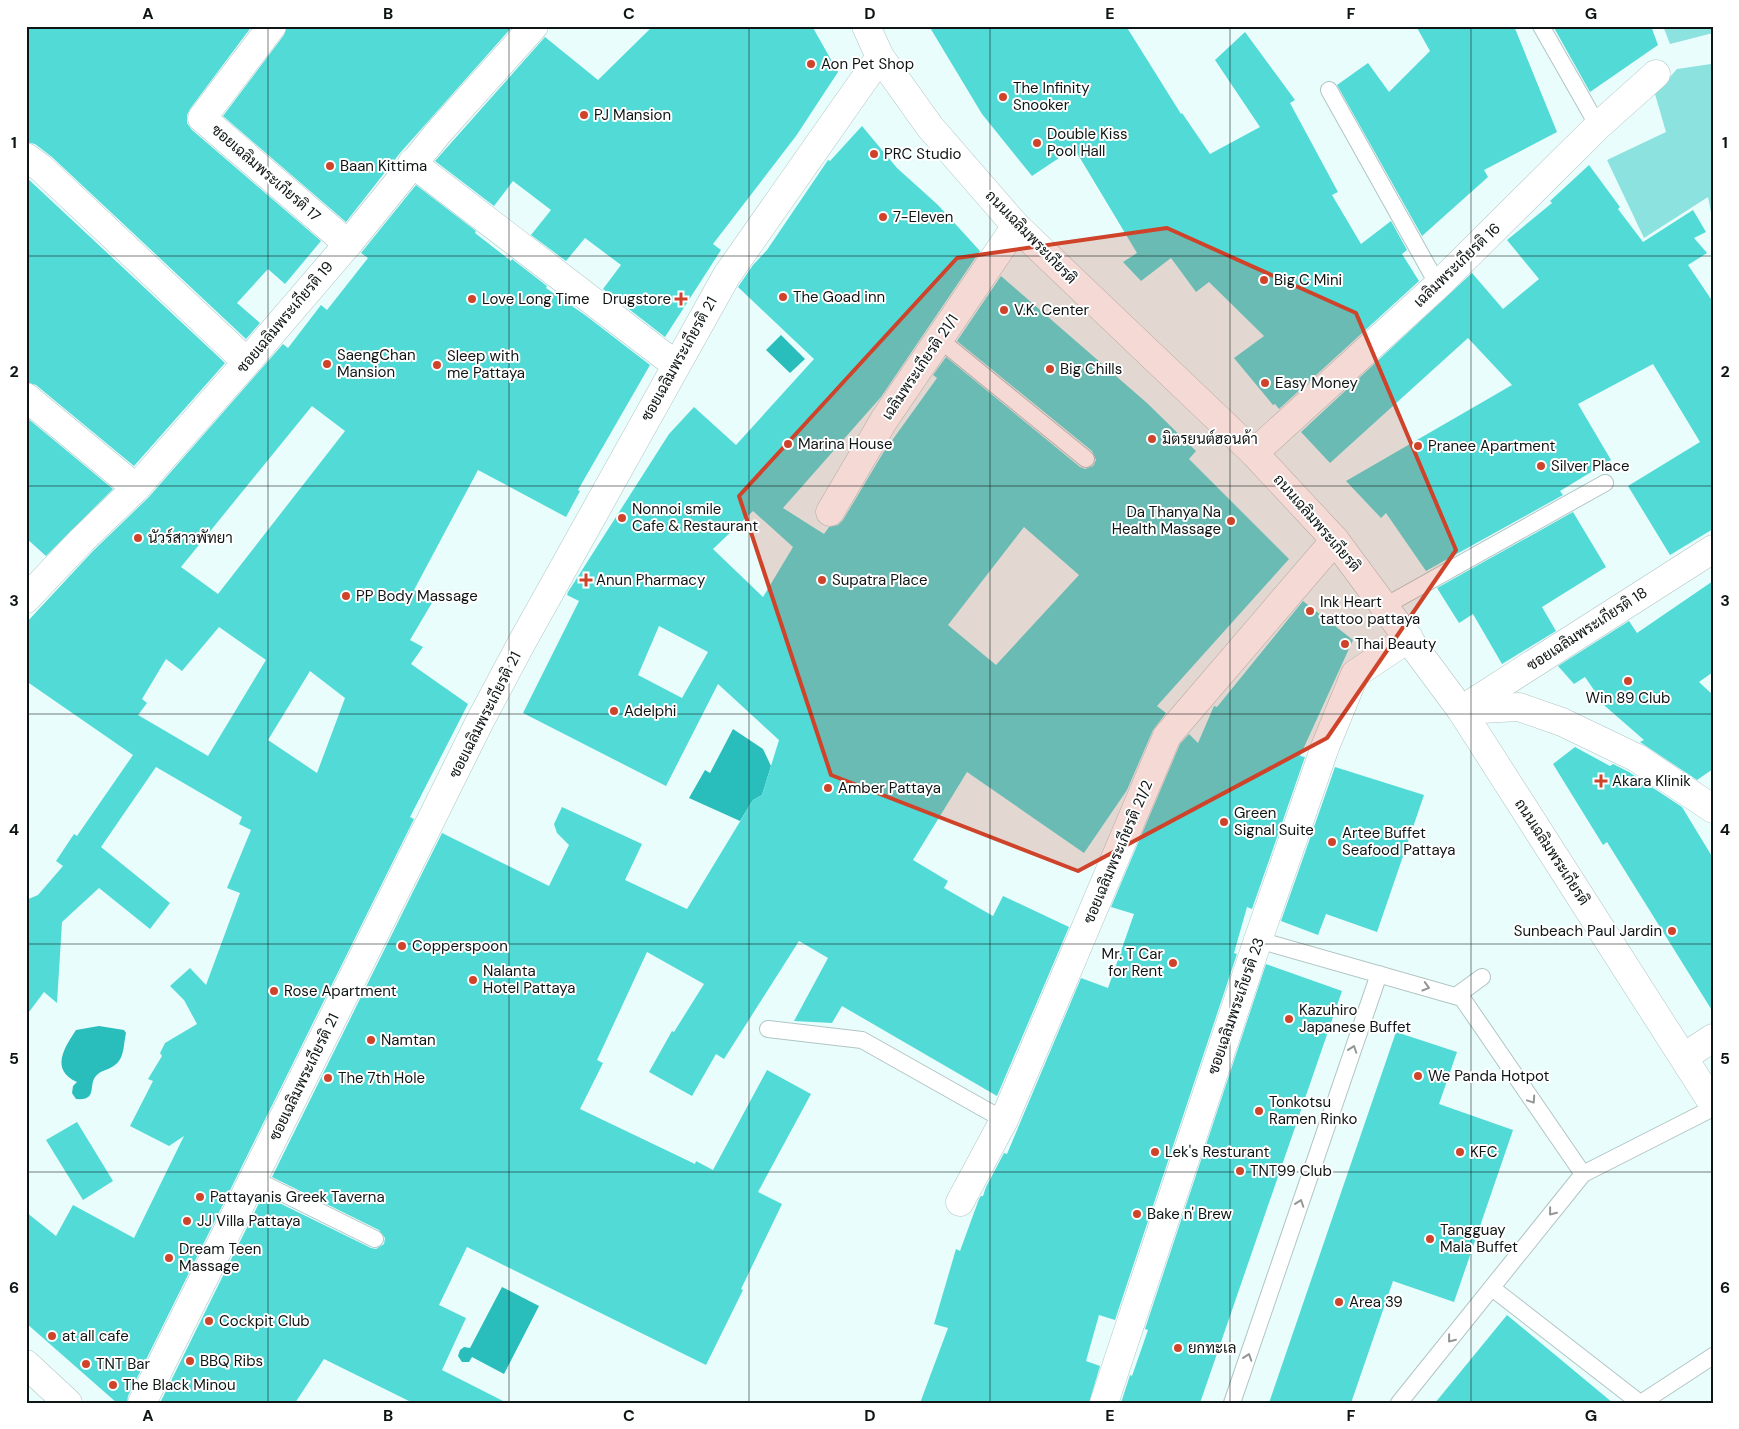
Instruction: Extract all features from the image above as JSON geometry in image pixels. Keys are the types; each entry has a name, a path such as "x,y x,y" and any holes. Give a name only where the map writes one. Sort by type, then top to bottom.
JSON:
{"street":[{"name":"ซอยเฉลิมพระเกียรติ 17","path":"272,26 202,118 348,244"},
{"name":"ซอยเฉลิมพระเกียรติ 19","path":"26,598 136,488 348,244 438,132 534,26"},
{"name":"ถนนเฉลิมพระเกียรติ","path":"866,26 880,57 930,128 1016,226 1254,453 1335,540 1461,710 1684,1057 1713,1106"},
{"name":"ซอยเฉลิมพระเกียรติ 21","path":"142,1403 479,723 726,275 880,57"},
{"name":"เฉลิมพระเกียรติ 16","path":"1254,453 1438,285 1598,126 1656,74"},
{"path":"26,157 48,174 247,362"},
{"path":"412,163 676,365"},
{"name":"เฉลิมพระเกียรติ 21/1","path":"830,512 884,420 1016,226"},
{"path":"26,397 136,488"},
{"name":"ซอยเฉลิมพระเกียรติ 21/2","path":"960,1202 1004,1120 1167,736 1335,540"},
{"name":"ซอยเฉลิมพระเกียรติ 18","path":"1461,710 1713,549"},
{"name":"ซอยเฉลิมพระเกียรติ 23","path":"1104,1403 1258,940 1325,747 1355,674 1409,638"},
{"path":"1461,710 1519,707 1562,722 1637,758 1713,809"},
{"path":"1684,1057 1713,1038"},
{"path":"26,1364 68,1403"}],"lane":[{"path":"1541,26 1598,126"},
{"path":"1329,90 1438,285"},
{"path":"939,339 1086,459"},
{"path":"1385,606 1605,483"},
{"path":"1258,940 1462,998 1583,1174"},
{"path":"1232,1403 1379,974"},
{"path":"1456,996 1482,977"},
{"path":"768,1029 862,1040 1004,1120"},
{"path":"1399,1403 1583,1174 1713,1106"},
{"path":"254,1179 376,1239"},
{"path":"1492,1288 1641,1403 1713,1356"}],"highlighted area":[{"path":"1167,228 1356,313 1456,550 1327,738 1078,871 831,775 739,496 957,258"}],"shaded area":[{"path":"1663,26 1713,26 1713,33 1670,44"},
{"path":"1711,64 1713,66 1713,222 1708,197 1644,238 1607,160 1666,132 1655,94 1677,69"},
{"path":"781,335 805,359 790,373 766,350"},
{"path":"733,729 763,749 771,766 762,795 753,800 740,821 689,798 705,770 710,773"},
{"path":"99,1026 124,1030 126,1033 123,1052 116,1064 99,1073 95,1078 88,1097 76,1099 72,1093 73,1086 77,1082 69,1077 62,1065 64,1051 76,1030"},
{"path":"502,1287 539,1306 504,1374 472,1357 469,1362 462,1362 458,1356 460,1350 464,1347 470,1348"}],"building":[{"path":"26,26 252,26 190,109 187,115 187,123 192,130 321,241 285,284 268,269 237,303 260,323 246,339 52,157 35,144 26,142"},
{"path":"287,26 513,26 400,153 346,222 223,116 284,35"},
{"path":"653,26 812,26 838,72 796,136 713,244 721,250 665,337 603,289 621,265 585,238 566,261 531,235 551,210 513,181 494,206 435,161 545,37 598,80"},
{"path":"929,26 1126,26 1181,114 1210,154 1260,127 1215,60 1245,32 1295,100 1290,103 1338,192 1332,195 1361,244 1391,221 1407,250 1402,254 1419,281 1279,409 1275,404 1273,405 1234,358 1264,336 1209,282 1196,292 1171,258 1141,281 1123,262 1137,253 1074,148 1032,176 982,114"},
{"path":"1416,26 1514,26 1557,132 1484,170 1488,177 1422,236 1337,85 1368,63 1389,92 1430,51"},
{"path":"1553,26 1651,26 1658,45 1590,92"},
{"path":"862,126 897,168 938,205 980,251 881,397 783,508 824,534 829,527 838,525 843,520 883,453 937,378 933,375 946,357 1080,467 1085,469 1093,466 1096,460 1092,451 957,341 1001,276 1147,403 1196,451 1189,459 1289,559 1157,706 1166,713 1153,730 1127,790 1084,853 967,772 913,860 948,881 944,888 993,916 1003,896 1069,927 997,1096 842,1006 832,1023 794,1021 828,958 799,941 724,1059 716,1054 692,1096 649,1072 672,1031 674,1032 704,984 647,952 597,1060 603,1063 580,1109 695,1164 696,1161 713,1170 767,1070 811,1094 758,1192 782,1204 706,1365 467,1247 439,1305 466,1318 442,1370 507,1403 413,1403 324,1359 295,1403 160,1403 263,1195 371,1248 376,1249 384,1244 385,1238 379,1230 272,1177 442,833 549,886 569,845 557,833 554,824 562,807 642,844 625,880 687,909 753,800 762,795 779,740 718,684 666,786 523,713 579,601 567,595 568,592 669,434 694,407 736,445 814,359 738,287 753,265 767,250 828,160 830,161","holes":["753,511 793,547 763,597 713,549","1024,527 1079,575 996,665 948,625","659,626 708,652 682,698 638,675"]},
{"path":"1589,165 1620,207 1618,209 1643,242 1693,210 1706,232 1694,238 1707,253 1688,265 1713,302 1713,529 1670,555 1628,486 1700,442 1653,364 1578,404 1611,460 1560,491 1563,495 1426,571 1386,513 1381,518 1346,481 1512,385 1468,338 1330,463 1301,432 1472,273 1503,309 1539,279 1507,240 1552,203 1550,201"},
{"path":"26,177 225,363 134,466 36,385 26,382"},
{"path":"416,185 476,231 475,233 511,261 512,259 547,286 546,288 585,315 650,365 578,490 580,491 566,517 478,470 414,590 433,601 410,640 423,647 411,664 468,704 410,817 414,819 128,1396 127,1403 117,1403 26,1323 26,1212 56,1236 73,1205 134,1238 184,1136 169,1146 130,1126 153,1081 148,1079 162,1056 160,1053 165,1043 197,1024 184,1000 170,986 190,968 206,985 240,893 227,888 251,830 239,824 242,817 156,767 101,847 170,903 150,929 99,888 62,922 57,1003 44,992 26,1016 26,900 38,895 63,866 56,861 74,834 77,836 133,755 26,681 26,623 93,551 148,498 283,344 288,348 321,305 327,310 368,258 361,253","holes":["312,406 345,431 218,594 181,567","219,627 266,660 208,756 138,715 147,703 142,699 166,659 182,671","310,671 345,698 317,773 268,740"]},
{"path":"26,417 113,489 46,556 26,538"},
{"path":"1573,512 1606,567 1542,607 1556,631 1502,664 1473,614 1459,623 1437,588"},
{"path":"1713,581 1713,672 1699,682 1713,695 1713,769 1697,780 1640,742 1644,740 1605,706 1585,677 1574,684 1558,666 1629,621 1637,633"},
{"path":"1303,601 1353,640 1300,756 1305,757 1252,909 1247,907 1234,953 1237,954 1115,1320 1099,1315 1086,1361 1100,1366 1089,1403 920,1403 948,1328 934,1324 956,1249 960,1251 979,1199 983,1196 1004,1153 1007,1154 1081,978 1108,988 1134,914 1111,907 1180,744 1189,734 1198,743 1214,706 1217,707"},
{"path":"1575,747 1610,766 1613,764 1629,772 1682,807 1713,858 1713,1012 1607,842 1603,845 1553,764"},
{"path":"1335,767 1424,795 1377,932 1326,914 1318,935 1281,921"},
{"path":"1266,964 1342,991 1200,1403 1121,1403 1148,1330 1145,1329"},
{"path":"1396,1032 1457,1052 1439,1104 1513,1130 1454,1302 1393,1281 1351,1403 1269,1403"},
{"path":"77,1122 113,1181 83,1200 46,1140"},
{"path":"1507,1315 1613,1403 1435,1403"}],"place":[{"name":"Aon Pet Shop","path":"811,64"},
{"name":"The Infinity Snooker","path":"1003,97"},
{"name":"PJ Mansion","path":"584,115"},
{"name":"Double Kiss Pool Hall","path":"1037,143"},
{"name":"PRC Studio","path":"874,154"},
{"name":"Baan Kittima","path":"330,166"},
{"name":"7-Eleven","path":"883,217"},
{"name":"Big C Mini","path":"1264,280"},
{"name":"The Goad inn","path":"783,297"},
{"name":"Love Long Time","path":"472,299"},
{"name":"Drugstore","path":"681,299"},
{"name":"V.K. Center","path":"1004,310"},
{"name":"SaengChan Mansion","path":"327,364"},
{"name":"Sleep with me Pattaya","path":"437,365"},
{"name":"Big Chills","path":"1050,369"},
{"name":"Easy Money","path":"1265,383"},
{"name":"มิตรยนต์ฮอนด้า","path":"1152,439"},
{"name":"Marina House","path":"788,444"},
{"name":"Pranee Apartment","path":"1418,446"},
{"name":"Silver Place","path":"1541,466"},
{"name":"Nonnoi smile Cafe & Restaurant","path":"622,518"},
{"name":"Da Thanya Na Health Massage","path":"1231,521"},
{"name":"นัวร์สาวพัทยา","path":"138,538"},
{"name":"Anun Pharmacy","path":"586,580"},
{"name":"Supatra Place","path":"822,580"},
{"name":"PP Body Massage","path":"346,596"},
{"name":"Ink Heart tattoo pattaya","path":"1310,611"},
{"name":"Thai Beauty","path":"1345,644"},
{"name":"Win 89 Club","path":"1628,681"},
{"name":"Adelphi","path":"614,711"},
{"name":"Akara Klinik","path":"1601,781"},
{"name":"Amber Pattaya","path":"828,788"},
{"name":"Green Signal Suite","path":"1224,822"},
{"name":"Artee Buffet Seafood Pattaya","path":"1332,842"},
{"name":"Sunbeach Paul Jardin","path":"1672,931"},
{"name":"Copperspoon","path":"402,946"},
{"name":"Mr. T Car for Rent","path":"1173,963"},
{"name":"Nalanta Hotel Pattaya","path":"473,980"},
{"name":"Rose Apartment","path":"274,991"},
{"name":"Kazuhiro Japanese Buffet","path":"1289,1019"},
{"name":"Namtan","path":"371,1040"},
{"name":"We Panda Hotpot","path":"1418,1076"},
{"name":"The 7th Hole","path":"328,1078"},
{"name":"Tonkotsu Ramen Rinko","path":"1259,1111"},
{"name":"Lek's Resturant","path":"1155,1152"},
{"name":"KFC","path":"1460,1152"},
{"name":"TNT99 Club","path":"1240,1171"},
{"name":"Pattayanis Greek Taverna","path":"200,1197"},
{"name":"Bake n' Brew","path":"1137,1214"},
{"name":"JJ Villa Pattaya","path":"187,1221"},
{"name":"Tangguay Mala Buffet","path":"1430,1239"},
{"name":"Dream Teen Massage","path":"169,1258"},
{"name":"Area 39","path":"1339,1302"},
{"name":"Cockpit Club","path":"209,1321"},
{"name":"at all cafe","path":"52,1336"},
{"name":"ยกทะเล","path":"1178,1348"},
{"name":"BBQ Ribs","path":"190,1361"},
{"name":"TNT Bar","path":"86,1364"},
{"name":"The Black Minou","path":"113,1385"}]}
